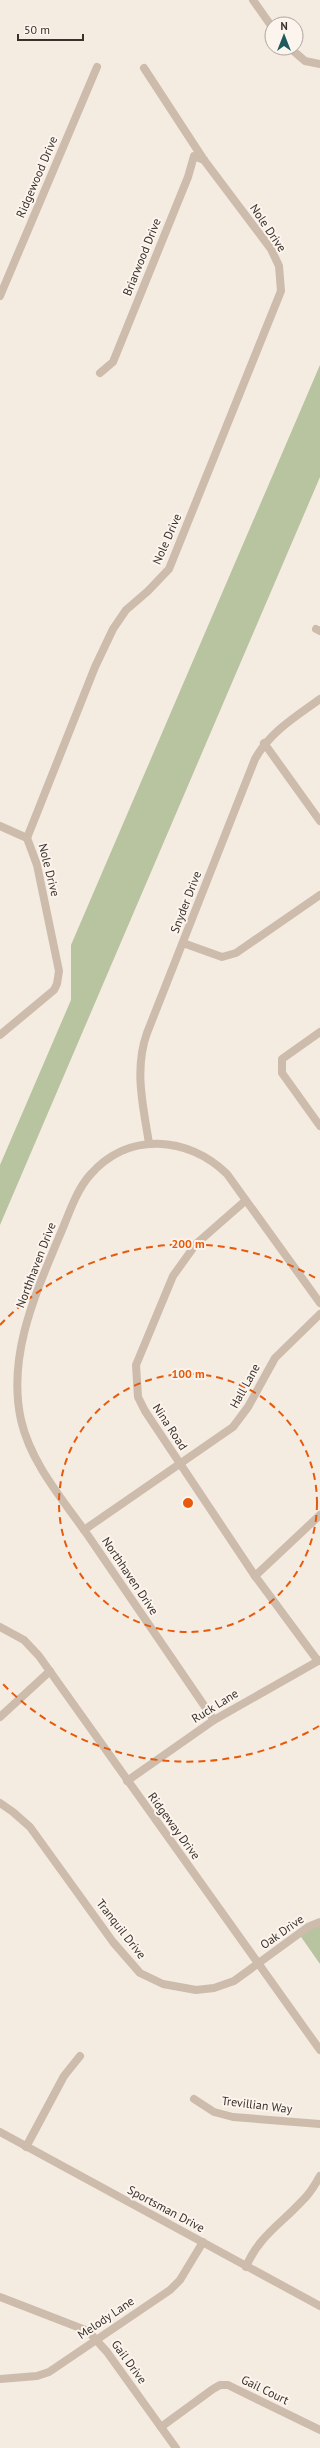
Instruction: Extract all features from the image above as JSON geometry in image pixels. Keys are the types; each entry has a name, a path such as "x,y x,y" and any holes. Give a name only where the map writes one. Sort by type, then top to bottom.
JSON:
{"street":[{"path":"253,0 264,16"},
{"path":"300,56 305,60 320,64"},
{"name":"Ridgewood Drive","path":"0,296 97,67"},
{"name":"Nole Drive","path":"0,1035 44,1000 57,984 59,971 37,865 27,838 112,630 126,610 148,591 169,569 281,291 279,266 271,249 204,160 144,68"},
{"name":"Briarwood Drive","path":"100,373 112,362 188,177 194,156 204,160"},
{"name":"Snyder Drive","path":"149,1143 141,1090 141,1049 182,943 264,743 278,729 320,699"},
{"path":"264,743 320,821"},
{"path":"0,826 27,838"},
{"path":"182,943 222,957 236,953 320,895"},
{"path":"320,1032 282,1060 282,1073 320,1126"},
{"name":"Northhaven Drive","path":"214,1720 56,1491 27,1441 17,1391 18,1364 31,1306 74,1202 89,1176 103,1163 119,1152 149,1143 184,1148 202,1154 227,1174 320,1303"},
{"name":"Nina Road","path":"245,1201 196,1244 173,1276 136,1365 138,1397 144,1411 255,1576 319,1660"},
{"name":"Hall Lane","path":"84,1530 180,1464 240,1420 275,1358 320,1314"},
{"path":"255,1576 320,1515"},
{"name":"Ridgeway Drive","path":"0,1627 24,1640 50,1672 320,2050"},
{"name":"Ruck Lane","path":"127,1781 214,1720 319,1660"},
{"path":"0,1717 50,1672"},
{"name":"Tranquil Drive","path":"0,1803 13,1812 30,1828 113,1942 140,1973 163,1984 185,1989 214,1988 234,1981 258,1963"},
{"name":"Oak Drive","path":"258,1963 308,1927 320,1922"},
{"path":"26,2147 64,2076 80,2056"},
{"name":"Trevillian Way","path":"194,2099 214,2112 233,2117 320,2124"},
{"name":"Sportsman Drive","path":"0,2132 320,2306"},
{"path":"246,2266 251,2256 269,2231 302,2201 320,2176"},
{"name":"Melody Lane","path":"0,2379 33,2377 49,2372 180,2280 203,2242"},
{"name":"Gail Drive","path":"0,2297 88,2331 97,2339 176,2448"},
{"name":"Gail Court","path":"161,2427 213,2389 220,2385 228,2385 320,2430"}],"green space":[{"path":"320,365 320,477 0,1225 0,1165 71,1000 71,945"},
{"path":"320,1925 320,1964 299,1934"}]}
